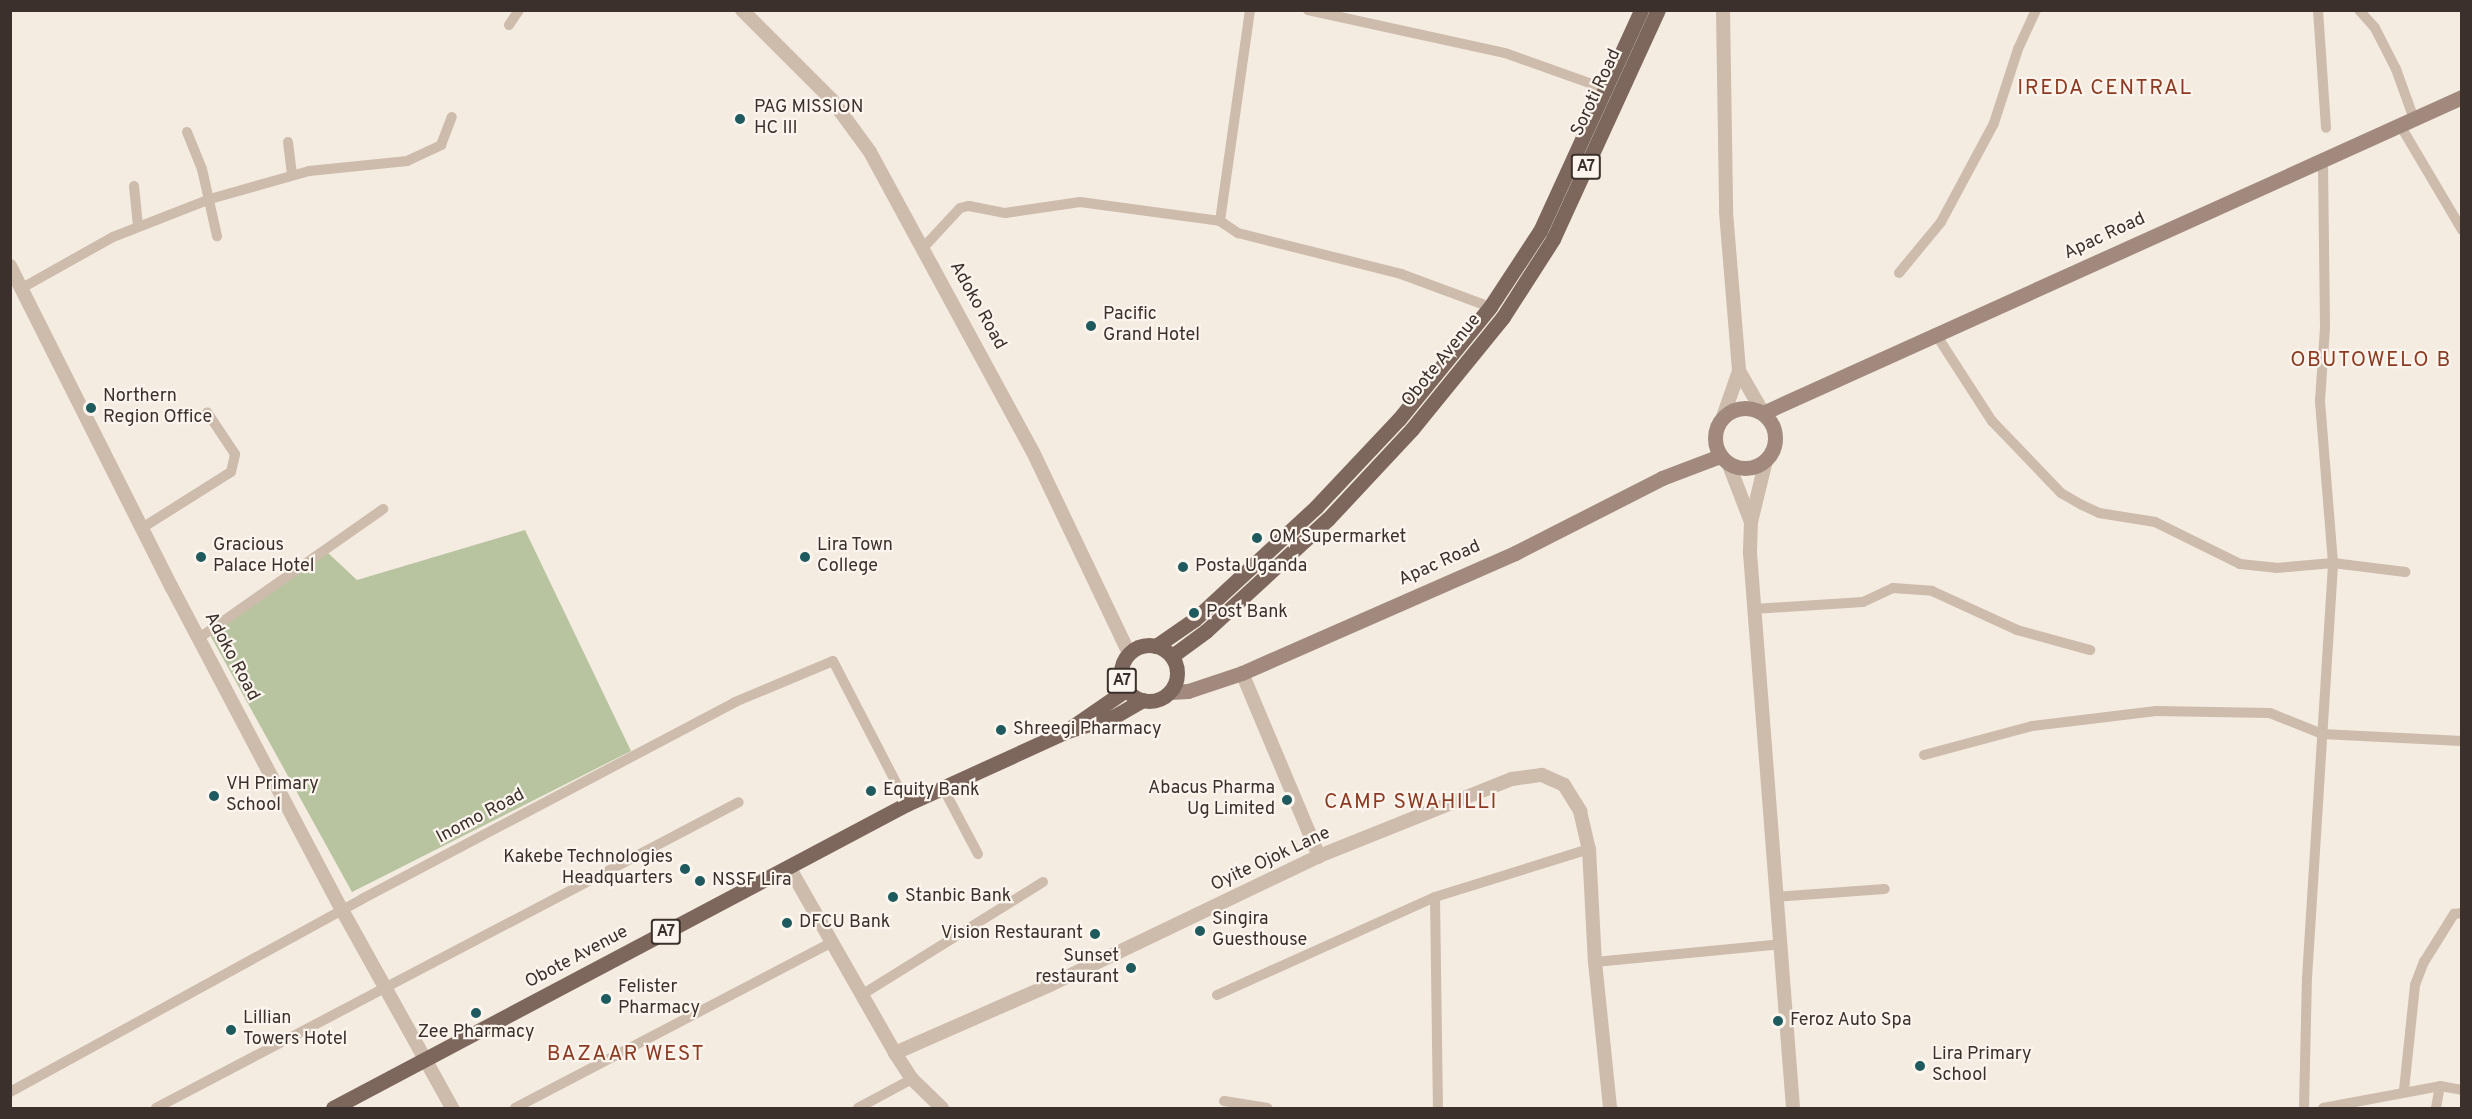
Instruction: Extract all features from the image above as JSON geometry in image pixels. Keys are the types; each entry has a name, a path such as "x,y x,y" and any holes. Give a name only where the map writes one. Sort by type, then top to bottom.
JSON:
{"main road":[{"name":"Soroti Road","path":"1490,307 1540,231 1641,10"},
{"name":"Soroti Road","path":"1503,317 1553,239 1658,10"},
{"name":"Apac Road","path":"1765,414 1935,333 2462,97"},
{"name":"Obote Avenue","path":"1156,646 1195,619 1316,507 1399,418 1490,307"},
{"name":"Obote Avenue","path":"1172,656 1206,631 1328,519 1412,429 1503,317"},
{"path":"1742,408 1765,414 1775,442 1766,460 1748,468 1724,460 1714,436 1723,417 1742,408"},
{"name":"Apac Road","path":"1170,692 1195,689 1242,673 1515,553 1662,478 1724,460"},
{"name":"A7","path":"1156,646 1146,645 1129,653 1121,671 1127,689 1143,700 1152,701 1170,692"},
{"path":"1156,646 1172,656 1177,675 1170,692"},
{"name":"Obote Avenue","path":"1067,731 1127,689"},
{"name":"Obote Avenue","path":"333,1108 942,786 1067,731 1099,722 1143,700"}],"street":[{"path":"509,26 519,10"},
{"name":"Adoko Road","path":"742,10 832,100 870,152 1033,452 1129,653"},
{"path":"1220,221 1250,10"},
{"path":"1308,10 1505,52 1606,89"},
{"path":"1715,10 1722,25"},
{"path":"1723,10 1726,212 1739,371 1723,417"},
{"path":"1899,273 1941,222 1994,123 2018,49 2036,10"},
{"path":"2318,10 2326,128"},
{"path":"2359,10 2375,28 2396,69 2407,122 2462,230"},
{"path":"22,288 48,270 138,226 210,199 292,175 407,161 441,145 452,117"},
{"path":"187,132 210,199 217,236"},
{"path":"288,142 292,175"},
{"path":"2304,1108 2307,978 2333,563 2320,401 2325,327 2323,158"},
{"path":"134,186 138,226"},
{"path":"923,248 951,216 969,207 1005,213 1080,202 1220,221 1238,233 1401,274 1490,307"},
{"name":"Adoko Road","path":"10,266 199,638 342,910 452,1108"},
{"path":"1935,333 1992,421 2040,473 2082,505 2099,513 2155,522 2240,564 2276,568 2333,563 2405,572"},
{"path":"1739,371 1765,414"},
{"path":"142,528 231,472 235,454 207,412"},
{"path":"1724,460 1751,522"},
{"path":"1766,460 1751,522 1754,609 1793,1108"},
{"path":"199,638 383,509"},
{"path":"1754,609 1863,602 1893,588 1932,591 2017,630 2090,650"},
{"name":"Inomo Road","path":"10,1092 342,910 735,702 833,661 907,804"},
{"path":"1242,673 1319,856"},
{"path":"1924,755 2032,726 2156,711 2270,713 2322,734 2462,741"},
{"name":"Oyite Ojok Lane","path":"895,1053 1052,984 1319,856 1512,778 1542,775 1564,785 1575,802 1589,849 1594,962 1610,1108"},
{"path":"942,786 978,854"},
{"path":"156,1108 739,802"},
{"path":"1216,995 1435,897 1589,849"},
{"path":"789,867 895,1053 912,1079 942,1108"},
{"path":"863,994 1043,882"},
{"path":"1776,897 1885,889"},
{"path":"1435,897 1438,1108"},
{"path":"2404,1090 2415,985 2424,962 2454,914 2462,913"},
{"path":"515,1108 833,942"},
{"path":"1594,962 1781,944"},
{"path":"858,1108 912,1079"},
{"path":"2436,1108 2440,1086"},
{"path":"2323,1108 2404,1090 2440,1086 2462,1090"},
{"path":"1224,1101 1267,1108"}],"green space":[{"path":"525,530 631,751 352,892 209,633 327,552 357,580"}],"place":[{"name":"PAG MISSION HC III","path":"740,119"},
{"name":"Pacific Grand Hotel","path":"1091,326"},
{"name":"Northern Region Office","path":"91,408"},
{"name":"OM Supermarket","path":"1257,538"},
{"name":"Gracious Palace Hotel","path":"201,557"},
{"name":"Lira Town College","path":"805,557"},
{"name":"Posta Uganda","path":"1183,567"},
{"name":"Post Bank","path":"1194,613"},
{"name":"Shreegi Pharmacy","path":"1001,730"},
{"name":"Equity Bank","path":"871,791"},
{"name":"VH Primary School","path":"214,796"},
{"name":"Abacus Pharma Ug Limited","path":"1287,800"},
{"name":"Kakebe Technologies Headquarters","path":"685,869"},
{"name":"NSSF Lira","path":"700,881"},
{"name":"Stanbic Bank","path":"893,897"},
{"name":"DFCU Bank","path":"787,923"},
{"name":"Singira Guesthouse","path":"1200,931"},
{"name":"Vision Restaurant","path":"1095,934"},
{"name":"Sunset restaurant","path":"1131,968"},
{"name":"Felister Pharmacy","path":"606,999"},
{"name":"Zee Pharmacy","path":"476,1013"},
{"name":"Feroz Auto Spa","path":"1778,1021"},
{"name":"Lillian Towers Hotel","path":"231,1030"},
{"name":"Lira Primary School","path":"1920,1066"}],"district":[{"name":"IREDA CENTRAL","path":"2105,89"},
{"name":"OBUTOWELO B","path":"2371,361"},
{"name":"CAMP SWAHILLI","path":"1411,803"},
{"name":"BAZAAR WEST","path":"626,1055"}]}
